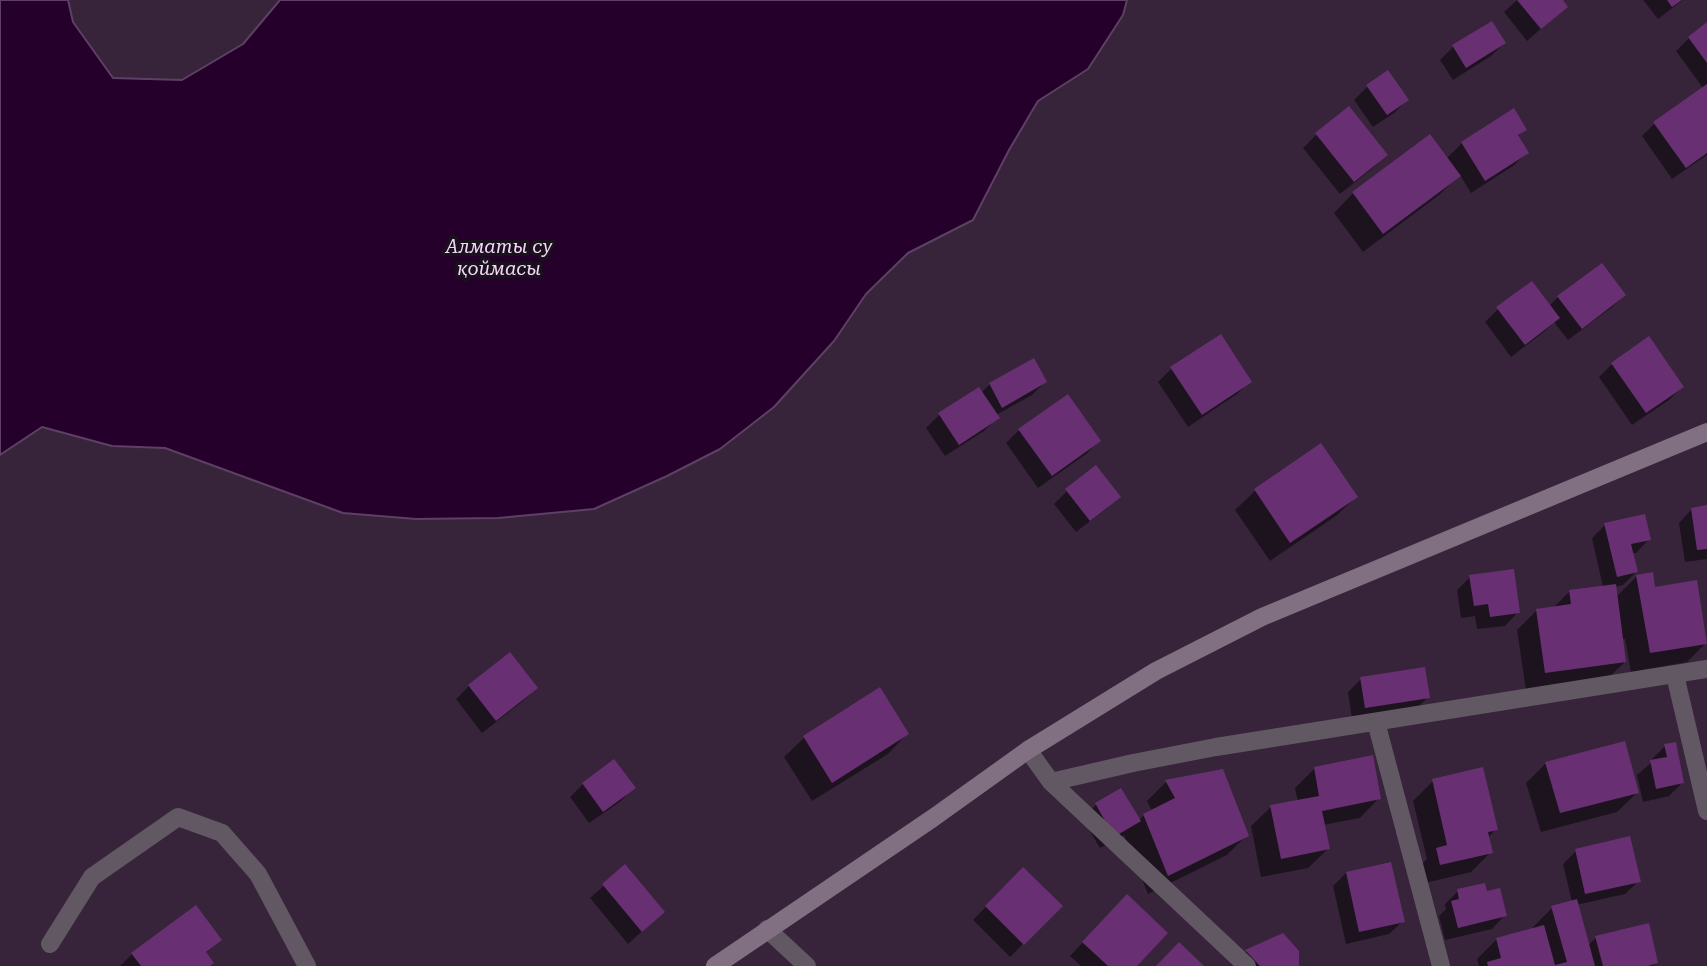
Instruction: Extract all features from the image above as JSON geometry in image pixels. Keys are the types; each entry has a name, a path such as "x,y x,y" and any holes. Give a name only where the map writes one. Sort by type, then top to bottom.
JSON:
{"street":[{"path":"715,966 1028,750 1156,671 1262,617 1707,432"},
{"path":"1052,782 1216,747 1707,669"},
{"path":"1675,674 1707,811"},
{"path":"1376,722 1441,966"},
{"path":"1028,750 1052,782 1247,966"},
{"path":"50,944 92,877 178,817 222,833 258,874 307,966"},
{"path":"767,929 807,966"}],"water":[{"name":"Алматы су қоймасы","path":"0,0 68,0 73,22 113,78 182,80 243,44 280,0 1127,0 1123,15 1088,69 1038,101 973,220 908,253 866,294 834,341 774,407 720,449 594,509 498,518 416,519 343,513 165,448 112,446 42,427 0,455"}],"building":[{"path":"1517,0 1563,0 1568,7 1541,29"},
{"path":"1667,0 1682,0 1672,7"},
{"path":"1492,21 1506,43 1466,68 1452,45"},
{"path":"1707,22 1707,63 1688,37"},
{"path":"1388,70 1409,100 1387,115 1366,85"},
{"path":"1707,84 1707,153 1686,168 1653,122"},
{"path":"1349,106 1388,155 1354,182 1315,133"},
{"path":"1514,108 1527,130 1518,135 1529,153 1485,181 1461,142"},
{"path":"1430,134 1461,176 1383,234 1352,192"},
{"path":"1602,263 1626,295 1582,329 1557,296"},
{"path":"1532,281 1560,318 1525,345 1496,307"},
{"path":"1221,334 1252,382 1202,415 1170,367"},
{"path":"1649,336 1684,387 1646,413 1611,363"},
{"path":"1034,358 1047,382 1002,408 989,383"},
{"path":"979,387 1000,418 959,445 938,413"},
{"path":"1068,394 1101,441 1052,476 1018,429"},
{"path":"1321,443 1358,497 1290,543 1254,489"},
{"path":"1096,465 1121,497 1090,521 1065,489"},
{"path":"1707,505 1707,549 1697,550 1691,508"},
{"path":"1645,514 1651,540 1631,544 1638,572 1617,577 1604,523"},
{"path":"1514,569 1520,613 1490,617 1488,604 1474,606 1469,575"},
{"path":"1653,572 1655,587 1697,580 1707,644 1650,653 1636,575"},
{"path":"1616,584 1626,662 1545,673 1536,609 1571,604 1569,590"},
{"path":"510,652 538,688 496,721 468,685"},
{"path":"1425,667 1430,698 1365,708 1360,677"},
{"path":"880,687 909,734 832,783 803,736"},
{"path":"1625,741 1639,793 1560,813 1545,762"},
{"path":"1676,742 1684,783 1656,789 1650,760 1667,757 1664,744"},
{"path":"1373,755 1381,799 1322,811 1330,849 1281,859 1270,805 1319,796 1314,767"},
{"path":"614,759 636,788 603,812 582,783"},
{"path":"1483,767 1498,830 1488,832 1493,853 1440,865 1436,848 1447,845 1432,779"},
{"path":"1223,769 1249,836 1168,876 1143,814 1175,798 1165,780"},
{"path":"1121,788 1141,821 1114,837 1095,803"},
{"path":"1630,836 1641,882 1585,894 1575,849"},
{"path":"1391,862 1405,922 1359,932 1346,872"},
{"path":"625,864 665,912 642,932 602,884"},
{"path":"1023,867 1063,906 1024,945 985,906"},
{"path":"1485,883 1487,891 1500,888 1507,916 1458,928 1451,901 1459,899 1457,889"},
{"path":"1127,894 1168,933 1137,966 1108,966 1082,942"},
{"path":"1577,899 1595,966 1488,966 1487,962 1501,958 1496,938 1544,925 1555,965 1567,962 1551,906"},
{"path":"196,905 222,940 206,952 214,963 210,966 141,966 131,953"},
{"path":"1649,923 1658,963 1648,966 1603,966 1595,936"},
{"path":"1283,933 1299,951 1299,966 1260,966 1245,950"},
{"path":"1179,942 1204,966 1156,966"}]}
